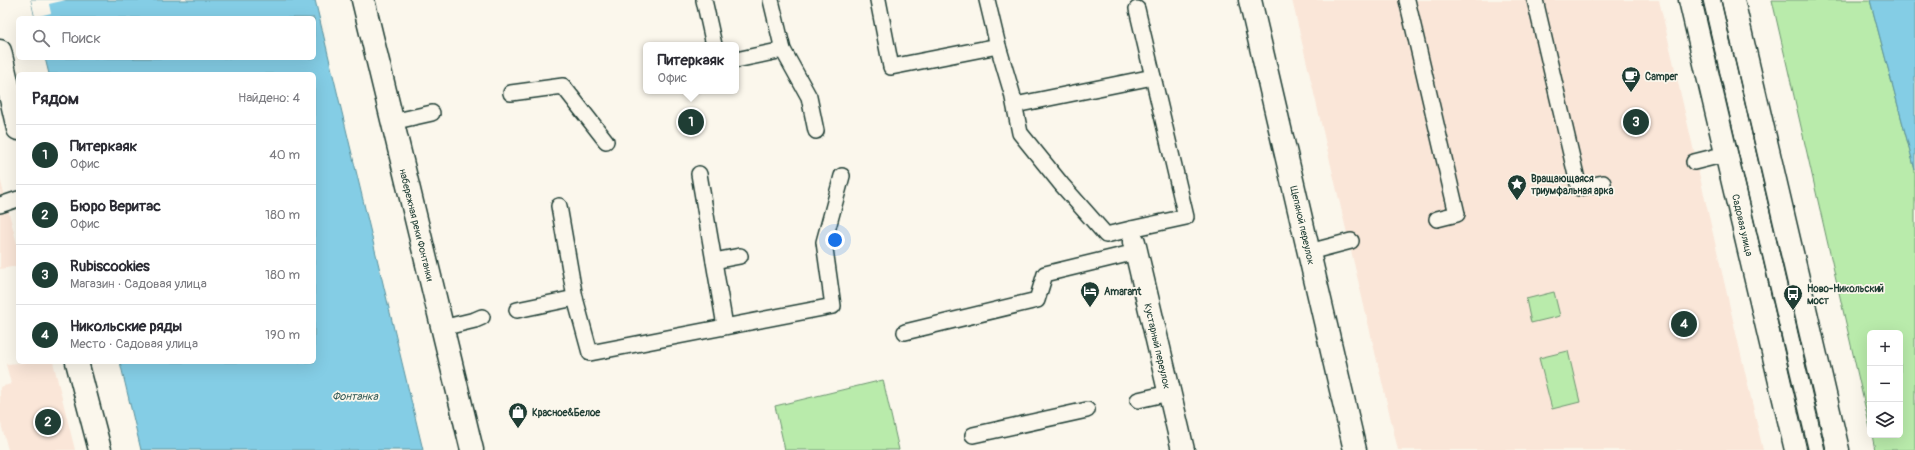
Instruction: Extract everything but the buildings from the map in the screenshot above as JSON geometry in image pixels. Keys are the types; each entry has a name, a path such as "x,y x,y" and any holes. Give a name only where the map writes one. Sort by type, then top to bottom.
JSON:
{"street":[{"name":"набережная реки Фонтанки","path":"363,0 472,450"},
{"name":"Щепяной переулок","path":"1250,0 1355,450"},
{"name":"Садовая улица","path":"1690,0 1796,450"},
{"path":"1733,0 1838,450"},
{"path":"0,51 16,120"},
{"name":"Кустарный переулок","path":"1133,241 1183,450"},
{"path":"78,364 100,450"}],"lane":[{"path":"704,0 713,42"},
{"path":"771,0 783,50 809,97 816,131"},
{"path":"878,0 891,67 998,46"},
{"path":"987,0 998,46 1015,105 1020,132 1062,185 1106,235 1133,241"},
{"path":"1407,0 1457,214 1437,219"},
{"path":"1536,0 1579,188 1603,183"},
{"path":"905,332 1037,300 1045,274 1133,241 1186,217 1137,9"},
{"path":"739,59 783,50"},
{"path":"1015,105 1153,77"},
{"path":"511,93 563,86 606,141"},
{"path":"392,122 432,112"},
{"path":"1694,162 1726,154"},
{"path":"699,174 725,326"},
{"path":"559,206 575,298 590,352 833,306 820,243 842,176"},
{"path":"0,205 16,200"},
{"path":"1309,252 1351,241"},
{"path":"714,261 740,256"},
{"path":"516,310 575,298"},
{"path":"442,328 482,317"},
{"path":"1138,400 1169,393"},
{"path":"973,435 1087,410"}],"shaded area":[{"path":"1292,0 1659,0 1763,450 1398,450"},
{"path":"0,178 16,240 16,266 0,269"},
{"path":"6,364 54,364 75,450 8,450 0,420 0,387 11,384"}],"green space":[{"path":"1772,0 1870,0 1915,170 1915,450 1875,450 1873,438 1903,438 1903,330 1867,330 1867,415"},
{"path":"1554,292 1560,316 1531,323 1526,299"},
{"path":"1568,351 1580,402 1552,409 1539,358"},
{"path":"883,380 899,450 785,450 775,406"}],"water":[{"name":"Фонтанка","path":"31,0 315,0 423,450 141,450 120,364 316,364 316,72 48,72 46,60 316,60 316,16 35,16"},
{"path":"1870,0 1915,0 1915,170"}],"pier":[{"path":"31,0 66,0 49,4 51,13 35,16"}],"tram line":[{"path":"1703,0 1807,450"},
{"path":"1721,0 1825,450"}],"place":[{"name":"Camper","path":"1631,93"},
{"name":"Питеркаяк","path":"691,122"},
{"name":"Rubiscookies","path":"1636,122"},
{"name":"Вращающаяся триумфальная арка","path":"1517,201"},
{"name":"Amarant","path":"1090,308"},
{"name":"Ново-Никольский мост","path":"1793,311"},
{"name":"Никольские ряды","path":"1684,324"},
{"name":"Бюро Веритас","path":"48,422"},
{"name":"Красное&Белое","path":"518,429"}]}
